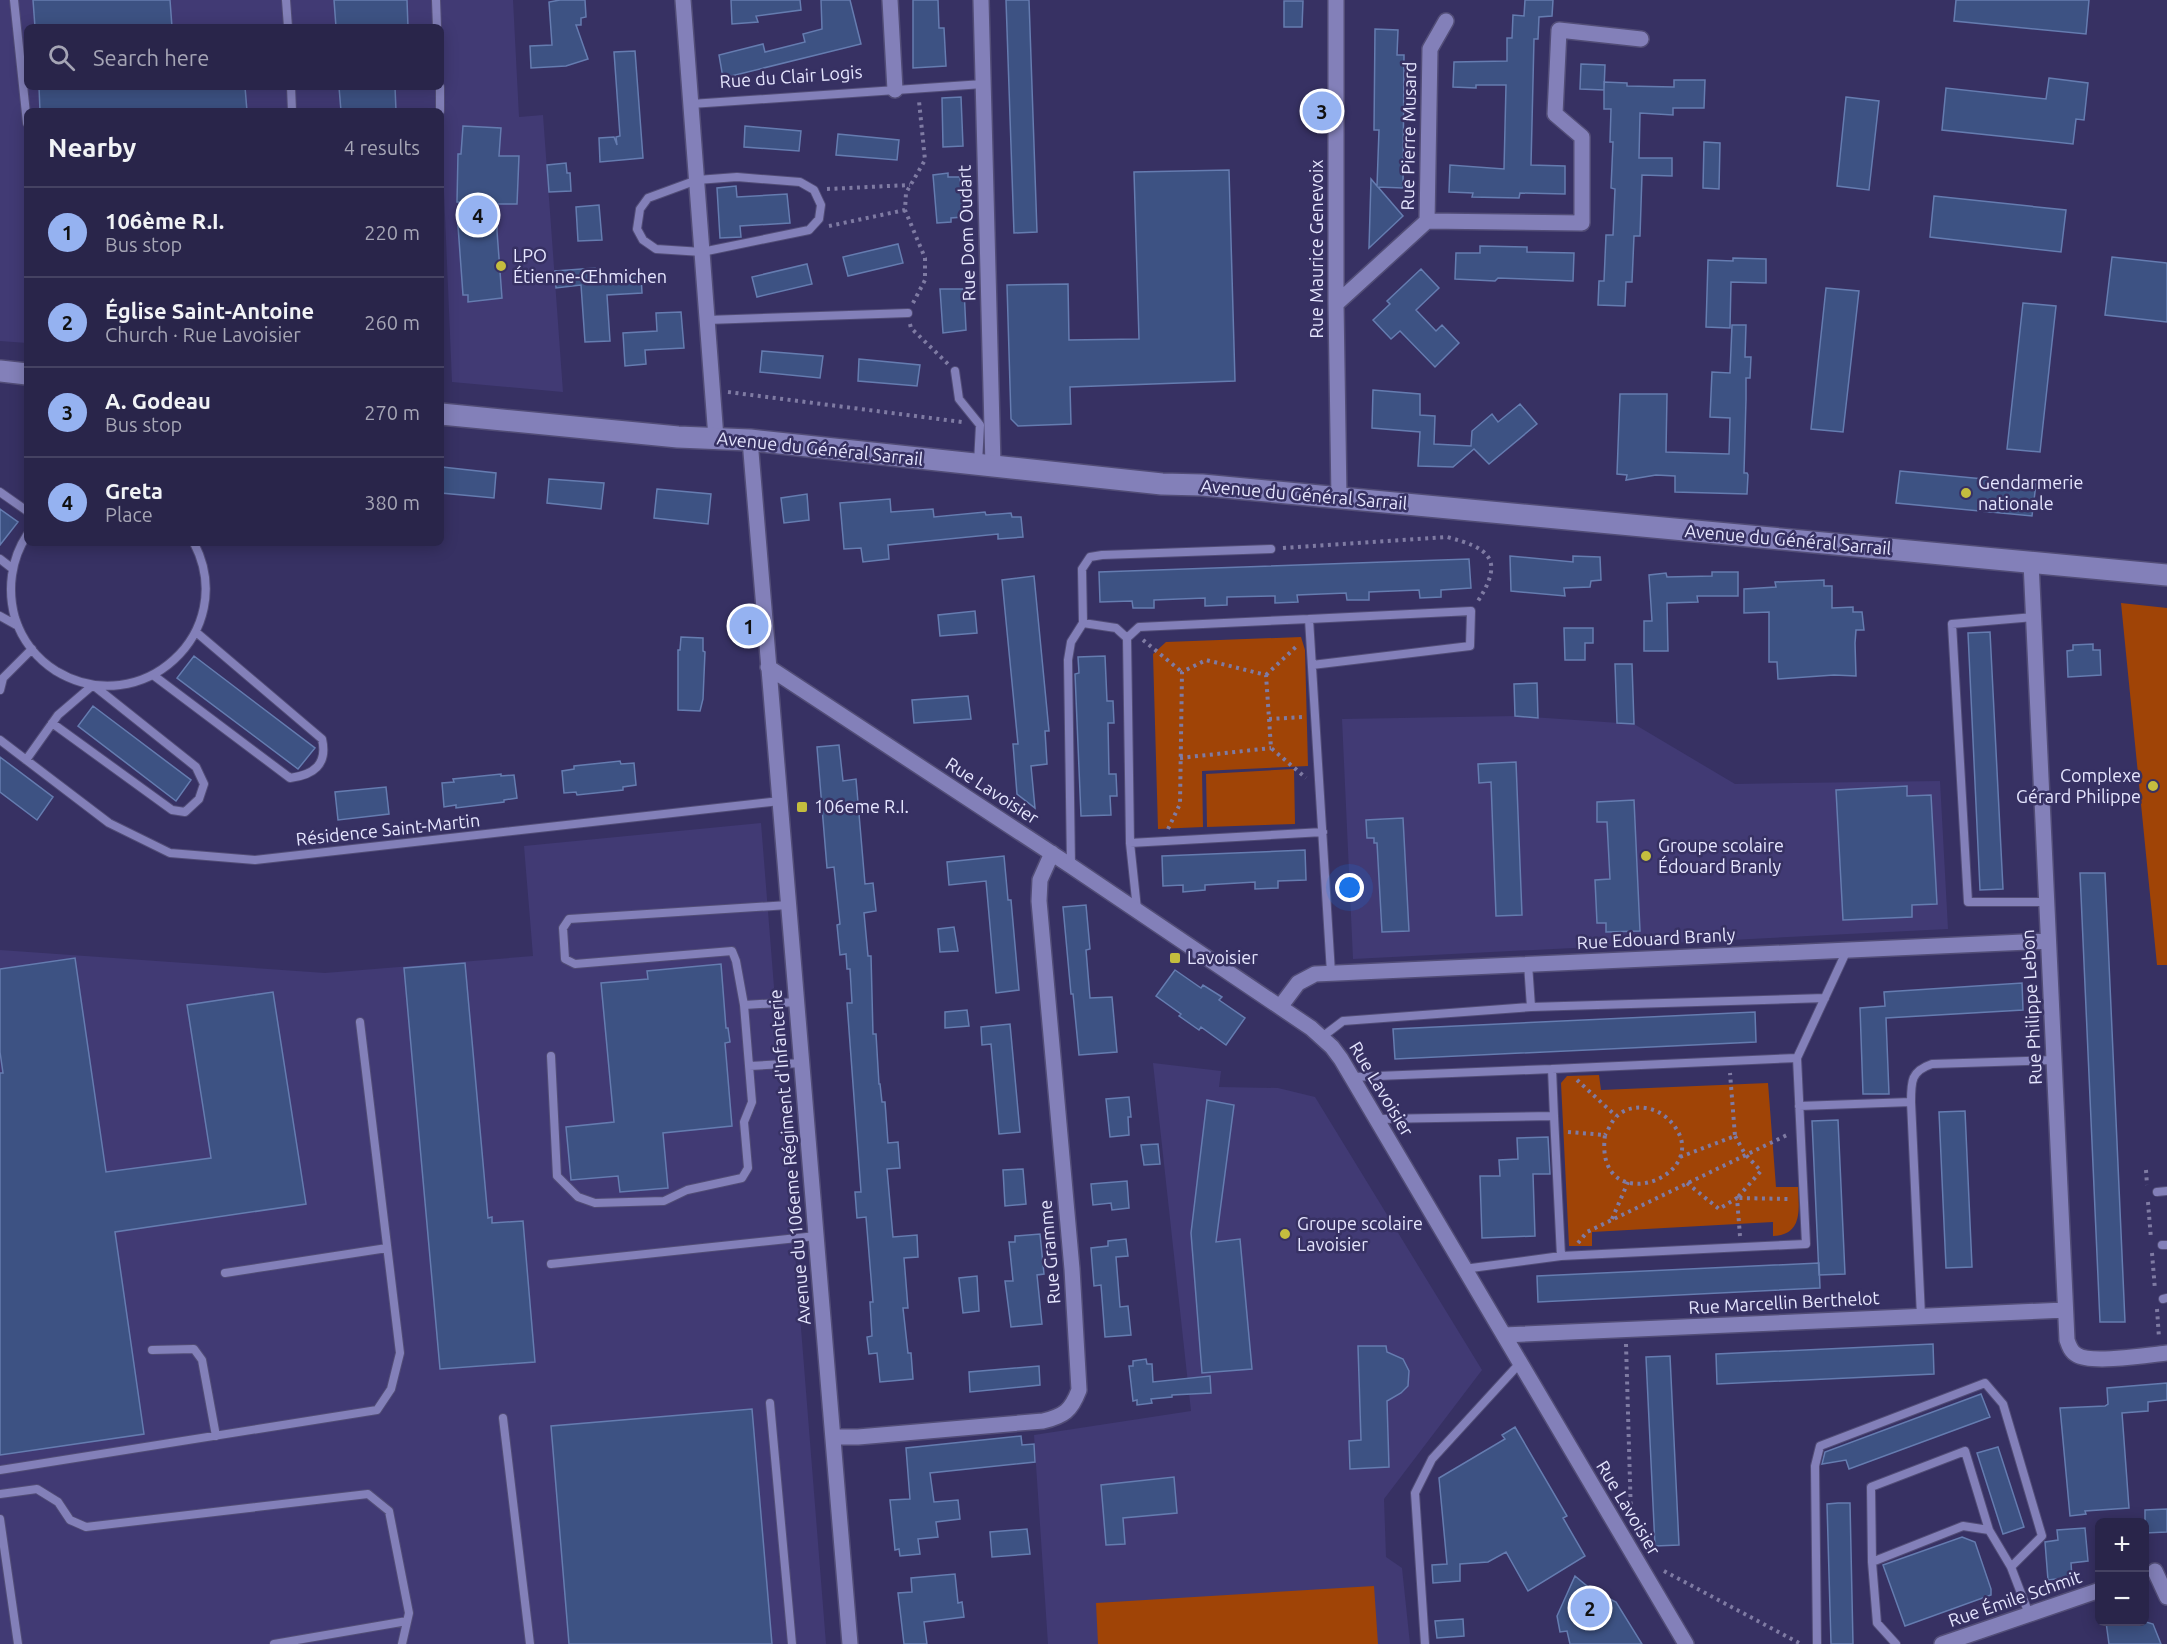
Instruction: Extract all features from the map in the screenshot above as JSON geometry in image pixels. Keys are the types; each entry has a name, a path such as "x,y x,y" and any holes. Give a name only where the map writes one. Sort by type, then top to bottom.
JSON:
{"main road":[{"path":"0,371 24,374"},
{"name":"Avenue du Général Sarrail","path":"444,414 666,435 750,440 1162,484 1202,485 2167,575"}],"street":[{"path":"683,0 716,438"},
{"path":"890,0 895,90"},
{"name":"Rue Dom Oudart","path":"981,0 985,465"},
{"name":"Rue Maurice Genevoix","path":"1336,0 1336,304 1340,498"},
{"name":"Rue Pierre Musard","path":"1427,221 1430,49 1446,21"},
{"path":"1336,304 1427,221 1582,223 1582,137 1555,114 1559,30 1641,39"},
{"name":"Avenue du 106eme Régiment d'Infanterie","path":"750,440 850,1644"},
{"name":"Rue Philippe Lebon","path":"2031,562 2067,1340 2076,1355 2095,1359 2163,1353"},
{"name":"Rue Lavoisier","path":"768,667 1071,866 1280,1007 1322,1037 1332,1047 1377,1119 1686,1644"},
{"name":"Rue Gramme","path":"833,1437 858,1437 1043,1421 1058,1418 1067,1411 1076,1396 1079,1377 1071,1269 1039,901 1040,880 1052,854"},
{"name":"Rue Edouard Branly","path":"1280,1007 1298,982 1315,974 2048,941"},
{"name":"Rue Marcellin Berthelot","path":"1504,1335 2065,1310"},
{"path":"2156,1570 2167,1597"},
{"name":"Rue Émile Schmit","path":"1942,1644 1972,1639 2030,1614 2095,1592"}],"lane":[{"path":"14,0 25,108"},
{"path":"286,0 288,24"},
{"path":"436,0 437,24"},
{"name":"Rue du Clair Logis","path":"691,104 983,84"},
{"path":"291,90 292,108"},
{"path":"440,90 440,108"},
{"path":"737,177 789,181 800,182 814,190 821,205 819,219 809,230 702,252 656,249 643,240 637,229 640,209 648,198 697,180 737,177"},
{"path":"707,320 908,312"},
{"path":"955,371 959,399 980,425 985,465"},
{"path":"0,492 24,509"},
{"path":"24,541 16,557 10,592 18,626 32,649 50,668 65,676 93,685 116,686 153,675 176,659 196,632 205,600 206,584 204,567 195,546"},
{"path":"1071,866 1068,660 1071,642 1083,623 1082,569 1090,557 1271,549"},
{"path":"0,559 13,569"},
{"path":"1137,911 1130,843 1131,635 1139,627 1471,611 1470,646 1312,665"},
{"path":"0,616 18,626"},
{"path":"2034,617 1952,624 1968,903 2047,902"},
{"path":"1309,619 1331,973"},
{"path":"1083,623 1116,628 1131,635"},
{"path":"153,675 290,778 308,776 320,764 324,750 322,739 196,632"},
{"path":"0,690 2,677 32,649"},
{"path":"26,760 58,715 93,685"},
{"path":"52,723 172,810 185,812 199,799 204,784 196,767 93,685"},
{"name":"Résidence Saint-Martin","path":"0,740 109,823 170,853 255,860 780,801"},
{"path":"1130,843 1323,832"},
{"path":"551,1056 557,1176 578,1197 595,1203 664,1201 687,1190 742,1178 748,1168 744,1122 752,1102 744,1005 732,951 575,964 565,959 563,928 569,919 788,905"},
{"path":"1464,1269 1570,1255 1806,1244 1797,1058 1847,950"},
{"path":"1528,964 1531,1007"},
{"path":"1322,1037 1343,1021 1531,1007 1825,998"},
{"path":"744,1005 797,1002"},
{"path":"0,1470 377,1410 391,1389 400,1353 360,1022"},
{"path":"1351,1077 1797,1058"},
{"path":"1921,1316 1911,1102 1911,1084 1915,1074 1921,1068 1932,1064 2054,1060"},
{"path":"749,1066 802,1063"},
{"path":"1552,1069 1561,1256"},
{"path":"1799,1106 1911,1102"},
{"path":"1377,1119 1554,1116"},
{"path":"2157,1192 2167,1191"},
{"path":"551,1264 816,1236"},
{"path":"225,1274 387,1248"},
{"path":"152,1350 194,1349 198,1354 202,1360 216,1436"},
{"path":"1425,1644 1415,1493 1431,1459 1520,1363"},
{"path":"1817,1644 1815,1466 1820,1446 1985,1383 2003,1404 2042,1536 2011,1567"},
{"path":"770,1403 792,1644"},
{"path":"502,1418 530,1644"},
{"path":"1896,1644 1877,1623 1872,1562 1871,1487 1965,1451 1989,1530 2011,1567 2030,1614"},
{"path":"0,1494 37,1489 58,1502 70,1520 86,1527 368,1494 388,1511 409,1613 402,1644"},
{"path":"0,1519 18,1644"},
{"path":"1872,1562 1963,1526 1989,1530"},
{"path":"274,1644 407,1621"}],"path":[{"path":"918,88 925,160 906,193 905,210 925,258 925,280 908,312 911,328 955,371"},
{"path":"814,190 910,185"},
{"path":"809,230 905,210"},
{"path":"712,390 980,425"},
{"path":"1271,549 1447,537 1472,543 1488,555 1493,568 1488,585 1471,611"},
{"path":"1266,675 1310,633"},
{"path":"1131,635 1182,672"},
{"path":"1182,672 1206,660 1266,675"},
{"path":"1161,841 1180,804 1182,672"},
{"path":"1266,675 1271,748 1320,790"},
{"path":"1269,719 1315,716"},
{"path":"1180,758 1271,748"},
{"path":"1687,1183 1719,1209 1737,1198 1761,1171 1745,1154 1735,1136 1729,1061"},
{"path":"1565,1068 1616,1116"},
{"path":"1644,1107 1656,1110 1668,1119 1683,1143 1680,1158 1672,1170 1659,1180 1637,1185 1621,1180 1610,1169 1603,1151 1605,1136 1616,1116 1627,1110 1644,1107"},
{"path":"1570,1255 1587,1232 1800,1128"},
{"path":"1555,1131 1605,1136"},
{"path":"1680,1158 1735,1136"},
{"path":"2146,1170 2163,1353"},
{"path":"1612,1219 1628,1182"},
{"path":"1737,1198 1804,1200"},
{"path":"1737,1198 1740,1247"},
{"path":"1626,1330 1632,1519"},
{"path":"1633,1554 1801,1644"}],"shaded area":[{"name":"LPO Étienne-Œhmichen","path":"0,0 513,0 519,117 543,115 563,392 452,382 444,192 444,108 24,108 24,343 0,341"},
{"name":"Complexe Gérard Philippe","path":"2121,603 2167,608 2167,965 2157,965"},
{"path":"1301,637 1305,650 1308,766 1202,771 1203,827 1158,829 1153,654 1166,642"},
{"name":"Groupe scolaire Édouard Branly","path":"1515,716 1634,724 1735,784 1940,781 1948,929 1353,959 1342,719"},
{"path":"1294,769 1295,824 1207,827 1206,774"},
{"path":"761,823 826,1644 0,1644 0,950 325,973 533,956 524,846"},
{"name":"Groupe scolaire Lavoisier","path":"1153,1063 1221,1071 1219,1087 1278,1088 1315,1097 1482,1370 1384,1499 1386,1557 1402,1568 1410,1644 1048,1644 1034,1435 1191,1411"},
{"path":"1599,1075 1601,1090 1768,1083 1776,1187 1798,1187 1798,1212 1794,1226 1783,1235 1773,1236 1773,1222 1592,1232 1592,1246 1569,1246 1561,1083 1567,1076"},
{"path":"1374,1586 1378,1644 1098,1644 1096,1603"}],"building":[{"path":"33,0 170,0 172,24 35,24"},
{"path":"334,0 407,0 408,24 336,24"},
{"path":"585,0 586,17 581,18 581,25 576,25 588,59 566,66 531,68 530,46 552,45 549,2"},
{"path":"731,0 800,0 801,10 756,16 758,22 732,24"},
{"path":"821,0 850,0 861,44 723,78 719,55 763,44 765,52 805,42 803,34 822,29"},
{"path":"913,0 938,0 939,28 944,28 946,66 913,68"},
{"path":"1006,0 1029,0 1037,232 1014,233"},
{"path":"1525,0 1553,0 1552,16 1539,17 1538,39 1534,39 1531,165 1565,166 1565,194 1520,193 1519,198 1472,197 1473,193 1449,192 1450,165 1504,169 1506,85 1476,85 1476,88 1453,87 1454,62 1507,61 1507,38 1512,38 1513,15 1524,16"},
{"path":"1956,0 2089,0 2086,34 1954,21"},
{"path":"1284,1 1303,1 1302,27 1284,27"},
{"path":"1375,29 1398,30 1397,55 1404,55 1403,188 1378,187 1403,216 1369,248 1371,179 1377,186 1379,130 1374,130"},
{"path":"635,51 643,158 600,162 599,138 614,137 617,145 616,137 620,136 614,52"},
{"path":"1581,64 1605,65 1604,90 1580,89"},
{"path":"2049,78 2088,83 2084,120 2076,119 2073,144 1942,130 1946,88 2046,99"},
{"path":"1674,80 1705,80 1704,108 1673,108 1673,115 1640,113 1639,158 1672,158 1672,176 1642,175 1640,236 1634,236 1632,282 1626,282 1625,306 1598,305 1599,281 1604,281 1606,235 1613,235 1615,189 1611,188 1613,142 1610,142 1611,109 1604,109 1604,82 1627,83 1627,86 1674,87"},
{"path":"39,90 245,90 247,108 40,108"},
{"path":"339,90 395,90 396,108 341,108"},
{"path":"961,97 963,146 943,147 942,98"},
{"path":"1846,97 1879,101 1869,190 1837,186"},
{"path":"463,126 501,128 499,156 519,156 517,204 498,204 497,231 502,298 468,302 468,295 463,295 458,226 459,202 457,202 458,154 461,154"},
{"path":"745,126 801,131 799,151 744,147"},
{"path":"838,134 899,140 897,160 836,155"},
{"path":"1704,142 1720,143 1719,189 1703,188"},
{"path":"566,163 567,173 570,173 571,191 549,192 547,165"},
{"path":"1229,170 1235,381 1070,387 1071,424 1018,426 1011,419 1007,285 1068,284 1069,340 1139,339 1134,172"},
{"path":"948,173 948,177 960,177 963,217 951,218 951,222 937,223 933,175"},
{"path":"736,186 737,197 787,194 790,223 740,226 741,237 720,238 717,188"},
{"path":"1934,196 2066,210 2061,252 1930,237"},
{"path":"599,205 602,240 578,241 576,207"},
{"path":"898,244 903,263 848,276 843,257"},
{"path":"1480,246 1527,247 1527,252 1574,253 1573,281 1455,279 1456,253 1480,253"},
{"path":"2112,257 2167,263 2167,322 2105,315"},
{"path":"1733,258 1766,259 1766,283 1731,282 1730,328 1706,327 1708,260 1733,261"},
{"path":"807,264 812,284 757,297 752,277"},
{"path":"595,268 595,278 641,275 642,293 607,295 610,341 585,342 581,285 556,288 555,271"},
{"path":"1421,269 1439,288 1416,310 1436,331 1442,325 1459,343 1435,367 1400,331 1391,339 1373,320 1390,304 1387,301"},
{"path":"1826,288 1859,291 1843,432 1811,429"},
{"path":"940,289 964,289 966,330 943,333"},
{"path":"2023,303 2056,306 2040,452 2007,449"},
{"path":"681,312 684,348 645,350 646,364 625,366 623,333 657,331 656,313"},
{"path":"1732,325 1746,325 1745,357 1751,357 1750,378 1746,378 1744,473 1748,475 1747,494 1675,492 1675,476 1656,475 1626,480 1627,475 1617,474 1620,394 1667,394 1666,452 1729,454 1730,418 1710,417 1712,372 1730,373"},
{"path":"762,351 823,356 820,378 760,372"},
{"path":"859,359 920,365 917,386 858,381"},
{"path":"1373,390 1420,394 1420,415 1435,416 1434,444 1471,446 1472,431 1492,414 1498,422 1520,404 1537,424 1489,464 1474,449 1453,467 1418,466 1420,432 1372,428"},
{"path":"444,467 496,473 494,498 444,493"},
{"name":"Gendarmerie nationale","path":"1900,471 2036,484 2032,516 1896,503"},
{"path":"549,479 604,483 601,509 547,503"},
{"path":"657,489 711,494 708,524 654,518"},
{"path":"807,494 809,520 784,523 781,498"},
{"path":"890,499 891,512 933,509 934,517 985,512 986,515 1011,513 1012,517 1021,517 1023,537 998,539 998,534 888,545 889,559 863,562 861,548 844,549 840,503"},
{"path":"0,509 18,522 0,545"},
{"path":"1510,556 1573,562 1573,556 1600,557 1601,580 1591,581 1590,587 1564,588 1565,596 1511,591"},
{"path":"1469,559 1471,588 1441,590 1441,597 1420,598 1419,590 1369,592 1369,600 1347,600 1346,593 1297,595 1298,602 1275,603 1275,596 1227,597 1227,605 1205,606 1205,598 1154,600 1154,608 1133,608 1132,601 1100,602 1099,572"},
{"path":"1712,572 1738,572 1738,596 1697,596 1698,602 1667,603 1668,651 1644,651 1644,621 1652,621 1649,575 1666,573 1667,577 1712,576"},
{"path":"1034,576 1049,731 1045,731 1047,764 1031,766 1035,808 1017,794 1013,744 1018,744 1002,580"},
{"path":"1824,580 1824,586 1832,586 1832,608 1853,607 1853,612 1862,612 1864,630 1856,630 1856,676 1834,675 1778,679 1777,662 1769,662 1769,612 1744,613 1744,589 1776,587 1775,582"},
{"path":"975,611 977,633 940,636 938,615"},
{"path":"1564,628 1593,628 1593,643 1585,643 1585,660 1565,660"},
{"path":"1990,632 2003,889 1980,890 1968,633"},
{"path":"681,637 703,638 703,651 705,652 703,699 700,711 678,710 678,650 680,650"},
{"path":"2093,644 2093,650 2100,650 2101,675 2068,677 2067,651 2073,650 2073,645"},
{"path":"194,656 315,748 298,769 177,678"},
{"path":"1105,656 1107,701 1113,701 1114,723 1108,723 1109,774 1116,774 1117,796 1110,796 1111,815 1081,816 1075,674 1079,673 1078,657"},
{"path":"1615,664 1632,664 1634,724 1617,723"},
{"path":"1537,683 1538,718 1515,716 1514,684"},
{"path":"968,696 971,719 914,723 912,700"},
{"path":"93,706 191,780 176,801 78,726"},
{"path":"839,745 843,781 856,779 865,884 873,883 876,911 864,913 868,956 871,956 873,1034 876,1034 879,1084 882,1102 885,1102 888,1143 898,1142 900,1168 887,1169 893,1237 917,1235 918,1257 904,1258 908,1308 903,1308 913,1379 880,1382 877,1353 869,1354 867,1337 872,1336 870,1302 873,1302 866,1217 857,1218 855,1192 861,1192 847,1003 852,1003 850,969 847,969 846,954 840,955 837,925 840,924 834,867 827,868 817,747"},
{"path":"0,757 53,797 37,820 0,792"},
{"path":"620,761 621,764 634,763 636,785 623,787 623,790 577,795 576,792 564,793 562,771 574,769 574,766"},
{"path":"1516,762 1522,915 1496,916 1491,782 1479,783 1478,764"},
{"path":"501,774 501,776 514,775 517,798 504,800 504,802 456,808 456,805 444,807 442,783 454,782 453,779"},
{"path":"1907,786 1907,796 1931,795 1937,904 1912,905 1912,917 1843,920 1836,790"},
{"path":"386,787 389,814 338,820 335,792"},
{"path":"1634,800 1640,931 1606,932 1606,923 1597,923 1595,880 1610,879 1607,822 1597,822 1597,802"},
{"path":"1403,818 1409,931 1382,932 1377,843 1374,843 1374,838 1367,838 1366,820"},
{"path":"1305,850 1306,880 1278,881 1278,888 1255,889 1255,882 1205,885 1205,890 1183,892 1183,885 1163,886 1162,856"},
{"path":"1004,856 1008,900 1011,900 1019,990 996,993 986,881 949,885 947,862"},
{"path":"2080,873 2105,873 2125,1322 2100,1322"},
{"path":"1086,905 1090,949 1086,950 1090,998 1112,997 1117,1052 1079,1055 1063,907"},
{"path":"954,927 958,951 940,952 938,929"},
{"path":"75,958 106,1172 211,1158 187,1005 273,992 306,1204 115,1232 144,1434 0,1455 0,1073 3,1073 0,1052 0,969"},
{"path":"465,963 488,1218 492,1217 492,1223 523,1221 535,1362 440,1369 404,968"},
{"path":"721,964 726,1028 728,1028 730,1042 725,1043 732,1126 663,1133 668,1188 620,1192 618,1176 571,1180 566,1127 614,1122 601,983 648,979 647,971"},
{"path":"1175,970 1201,988 1203,985 1222,997 1219,1000 1245,1018 1226,1045 1201,1027 1199,1030 1179,1016 1181,1014 1156,996"},
{"path":"2022,983 2023,1010 1886,1018 1889,1094 1863,1094 1860,1008 1885,1006 1884,992"},
{"path":"967,1010 969,1026 945,1028 945,1012"},
{"path":"1755,1012 1756,1042 1395,1059 1393,1029"},
{"path":"1010,1024 1020,1132 999,1134 991,1044 982,1045 981,1027"},
{"path":"1129,1097 1131,1117 1128,1117 1129,1135 1110,1137 1106,1099"},
{"path":"1207,1100 1234,1105 1216,1242 1240,1239 1252,1369 1202,1373 1191,1233"},
{"path":"1965,1111 1972,1267 1946,1268 1939,1112"},
{"path":"1838,1120 1845,1274 1819,1275 1812,1121"},
{"path":"1548,1137 1550,1174 1533,1174 1535,1236 1482,1238 1480,1176 1500,1176 1499,1160 1518,1159 1517,1138"},
{"path":"1158,1144 1160,1164 1144,1165 1141,1145"},
{"path":"1023,1169 1026,1204 1005,1206 1003,1170"},
{"path":"1127,1181 1129,1208 1112,1210 1111,1203 1093,1205 1091,1184"},
{"path":"1040,1234 1044,1274 1037,1275 1042,1324 1011,1327 1005,1281 1013,1281 1009,1242 1015,1242 1015,1236"},
{"path":"1126,1239 1128,1256 1116,1257 1120,1307 1128,1306 1131,1335 1105,1337 1101,1285 1094,1286 1091,1248 1108,1246 1108,1241"},
{"path":"1819,1263 1820,1288 1538,1302 1537,1276"},
{"path":"977,1276 979,1311 963,1313 959,1278"},
{"path":"1933,1344 1934,1374 1717,1384 1716,1354"},
{"path":"1358,1346 1386,1346 1387,1352 1403,1359 1409,1371 1408,1386 1387,1401 1389,1467 1350,1469 1349,1441 1361,1440"},
{"path":"1670,1356 1679,1545 1655,1546 1646,1357"},
{"path":"1146,1359 1147,1364 1152,1364 1153,1382 1210,1376 1211,1393 1172,1395 1172,1397 1151,1399 1152,1403 1137,1405 1137,1400 1133,1401 1129,1366 1133,1366 1133,1361"},
{"path":"1039,1366 1040,1385 970,1392 969,1372"},
{"path":"2167,1383 2167,1400 2148,1402 2148,1411 2122,1413 2129,1508 2085,1511 2086,1514 2070,1516 2060,1408 2105,1406 2108,1404 2107,1388"},
{"path":"1981,1394 1990,1417 1849,1469 1846,1460 1822,1464 1825,1452"},
{"path":"752,1409 772,1644 569,1644 551,1426"},
{"path":"1515,1427 1567,1516 1563,1518 1585,1556 1528,1591 1506,1552 1488,1562 1460,1564 1460,1581 1433,1583 1432,1565 1447,1564 1439,1478 1505,1439 1502,1435"},
{"path":"1021,1436 1022,1445 1034,1444 1035,1462 930,1473 934,1502 958,1500 960,1519 936,1522 938,1537 918,1539 920,1554 900,1556 899,1549 895,1550 890,1500 910,1499 906,1448"},
{"path":"1998,1447 2024,1527 2003,1534 1977,1453"},
{"path":"1174,1477 1177,1513 1123,1518 1125,1544 1106,1545 1101,1485"},
{"path":"1850,1503 1853,1644 1831,1644 1827,1504"},
{"path":"2167,1509 2167,1532 2149,1533 2149,1518 2145,1518 2145,1510"},
{"path":"2085,1528 2088,1561 2071,1563 2072,1577 2048,1580 2045,1542 2058,1540 2057,1530"},
{"path":"1027,1529 1030,1554 992,1557 990,1532"},
{"path":"1962,1537 1975,1542 1991,1595 1905,1626 1883,1565"},
{"path":"955,1574 958,1603 962,1602 964,1617 924,1622 927,1644 904,1644 898,1593 912,1592 911,1578"},
{"path":"1575,1576 1592,1590 1616,1602 1642,1644 1570,1644 1567,1631 1560,1632 1557,1616"},
{"path":"1463,1619 1464,1636 1437,1638 1435,1621"},
{"path":"2149,1623 2153,1624 2161,1644 2109,1644 2107,1626 2149,1626"}],"place":[{"name":"A. Godeau","path":"1322,111"},
{"name":"Greta","path":"478,215"},
{"name":"LPO Étienne-Œhmichen","path":"501,266"},
{"name":"Gendarmerie nationale","path":"1966,493"},
{"name":"106ème R.I.","path":"749,626"},
{"name":"Complexe Gérard Philippe","path":"2153,786"},
{"name":"106eme R.I.","path":"802,807"},
{"name":"Groupe scolaire Édouard Branly","path":"1646,856"},
{"name":"Lavoisier","path":"1175,958"},
{"name":"Groupe scolaire Lavoisier","path":"1285,1234"},
{"name":"Église Saint-Antoine","path":"1590,1608"}]}
